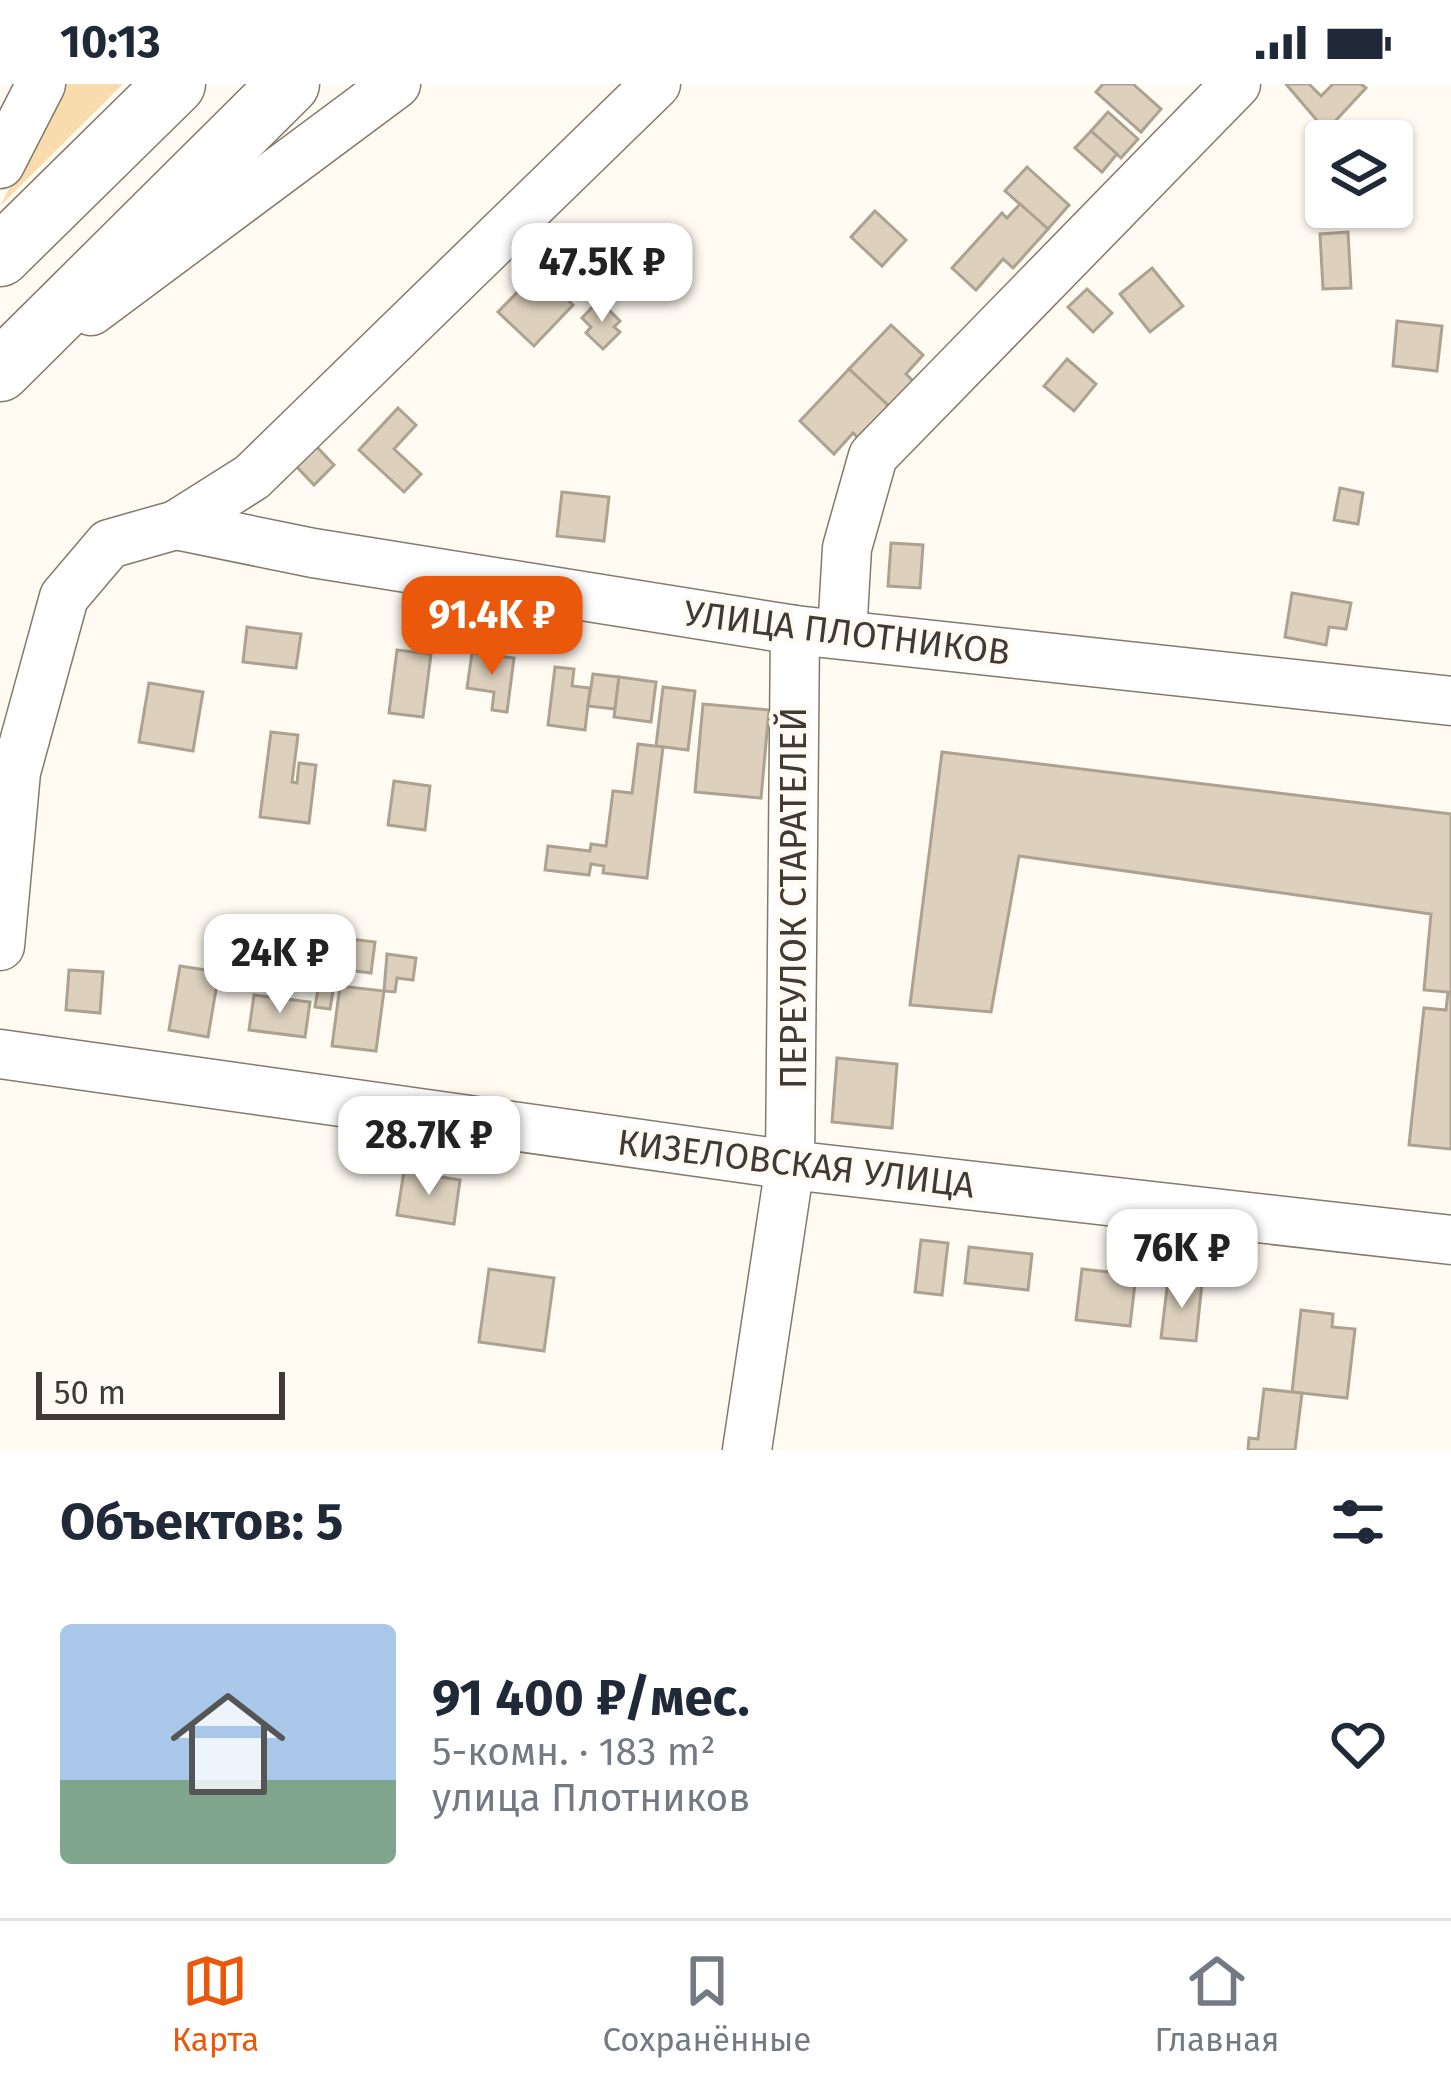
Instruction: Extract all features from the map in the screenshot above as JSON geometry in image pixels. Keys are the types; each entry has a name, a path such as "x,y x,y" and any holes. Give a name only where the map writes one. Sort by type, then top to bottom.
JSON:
{"main road":[{"path":"0,256 175,84"},
{"path":"0,374 289,84"}],"street":[{"path":"0,164 41,84"},
{"path":"0,374 396,84"},
{"path":"0,946 8,771 64,597 110,544 176,525 252,477 656,84"},
{"name":"ПЕРЕУЛОК СТАРАТЕЛЕЙ","path":"747,1450 790,1165 818,632 873,456 1236,84"},
{"path":"252,477 313,553"},
{"name":"УЛИЦА ПЛОТНИКОВ","path":"176,525 313,553 818,632 1451,701"},
{"name":"КИЗЕЛОВСКАЯ УЛИЦА","path":"0,1054 790,1165 1451,1240"}],"shaded area":[{"path":"63,84 123,84 0,206"}],"building":[{"path":"1103,84 1133,84 1161,109 1141,132 1096,92"},
{"path":"1286,84 1309,84 1321,96 1333,84 1366,88 1336,120 1317,120"},
{"path":"1108,112 1138,139 1121,158 1091,131"},
{"path":"1091,131 1117,154 1102,172 1075,148"},
{"path":"1027,167 1069,205 1048,229 1005,191"},
{"path":"1020,204 1048,229 1013,268 1003,259 976,290 952,268 1002,213 1007,218"},
{"path":"875,211 906,240 882,266 851,237"},
{"path":"1348,232 1351,288 1323,289 1320,234"},
{"path":"1152,268 1183,306 1150,332 1120,294"},
{"path":"538,271 573,305 534,346 498,312"},
{"path":"1087,289 1112,313 1093,332 1068,307"},
{"path":"599,300 620,321 614,327 620,332 603,349 586,333 591,327 582,318"},
{"path":"1397,321 1442,326 1437,371 1393,366"},
{"path":"891,325 923,355 906,374 915,383 891,408 849,369"},
{"path":"1067,359 1096,384 1074,411 1044,386"},
{"path":"849,369 891,408 861,441 853,433 834,454 800,421"},
{"path":"398,408 416,425 394,449 421,474 404,492 359,450"},
{"path":"316,446 334,465 314,485 296,466"},
{"path":"1340,488 1363,493 1358,524 1334,520"},
{"path":"562,492 609,497 604,541 557,536"},
{"path":"891,543 923,545 920,588 888,586"},
{"path":"1292,593 1351,603 1346,629 1329,627 1326,645 1285,637"},
{"path":"247,627 301,634 296,668 243,662"},
{"path":"397,650 431,654 423,717 389,713"},
{"path":"472,653 514,658 507,712 492,710 494,692 467,688"},
{"path":"555,667 574,669 572,686 590,688 585,730 548,725"},
{"path":"593,674 619,677 615,709 588,706"},
{"path":"619,677 656,682 651,722 614,717"},
{"path":"149,683 203,692 193,751 139,742"},
{"path":"663,687 695,691 688,750 656,746"},
{"path":"703,704 769,710 761,798 695,792"},
{"path":"271,732 298,735 292,782 297,783 299,763 316,765 309,823 260,817"},
{"path":"638,744 663,747 647,878 603,873 604,866 591,864 589,875 545,870 548,846 590,851 591,844 606,846 613,791 632,793"},
{"path":"942,752 1451,814 1451,1149 1409,1145 1424,1008 1446,1010 1448,992 1424,990 1431,914 1019,856 991,1012 910,1005"},
{"path":"394,781 430,786 425,830 388,825"},
{"path":"343,938 375,942 371,973 339,969"},
{"path":"310,950 339,955 330,1009 315,1007 318,989 304,987"},
{"path":"387,954 416,958 413,980 397,978 395,992 384,991"},
{"path":"180,966 219,972 208,1037 169,1030"},
{"path":"69,970 103,972 100,1013 66,1010"},
{"path":"340,986 384,991 376,1051 332,1046"},
{"path":"254,995 310,1002 305,1037 249,1030"},
{"path":"837,1058 897,1064 892,1128 832,1122"},
{"path":"404,1171 460,1180 454,1224 397,1215"},
{"path":"921,1240 948,1243 942,1295 915,1292"},
{"path":"969,1247 1032,1254 1028,1290 965,1283"},
{"path":"489,1269 554,1278 544,1351 479,1342"},
{"path":"1082,1269 1136,1275 1130,1326 1076,1320"},
{"path":"1168,1280 1202,1283 1196,1341 1161,1338"},
{"path":"1301,1310 1333,1314 1332,1327 1355,1329 1347,1398 1292,1392"},
{"path":"1264,1389 1302,1393 1295,1450 1248,1450 1249,1438 1258,1439"}]}
